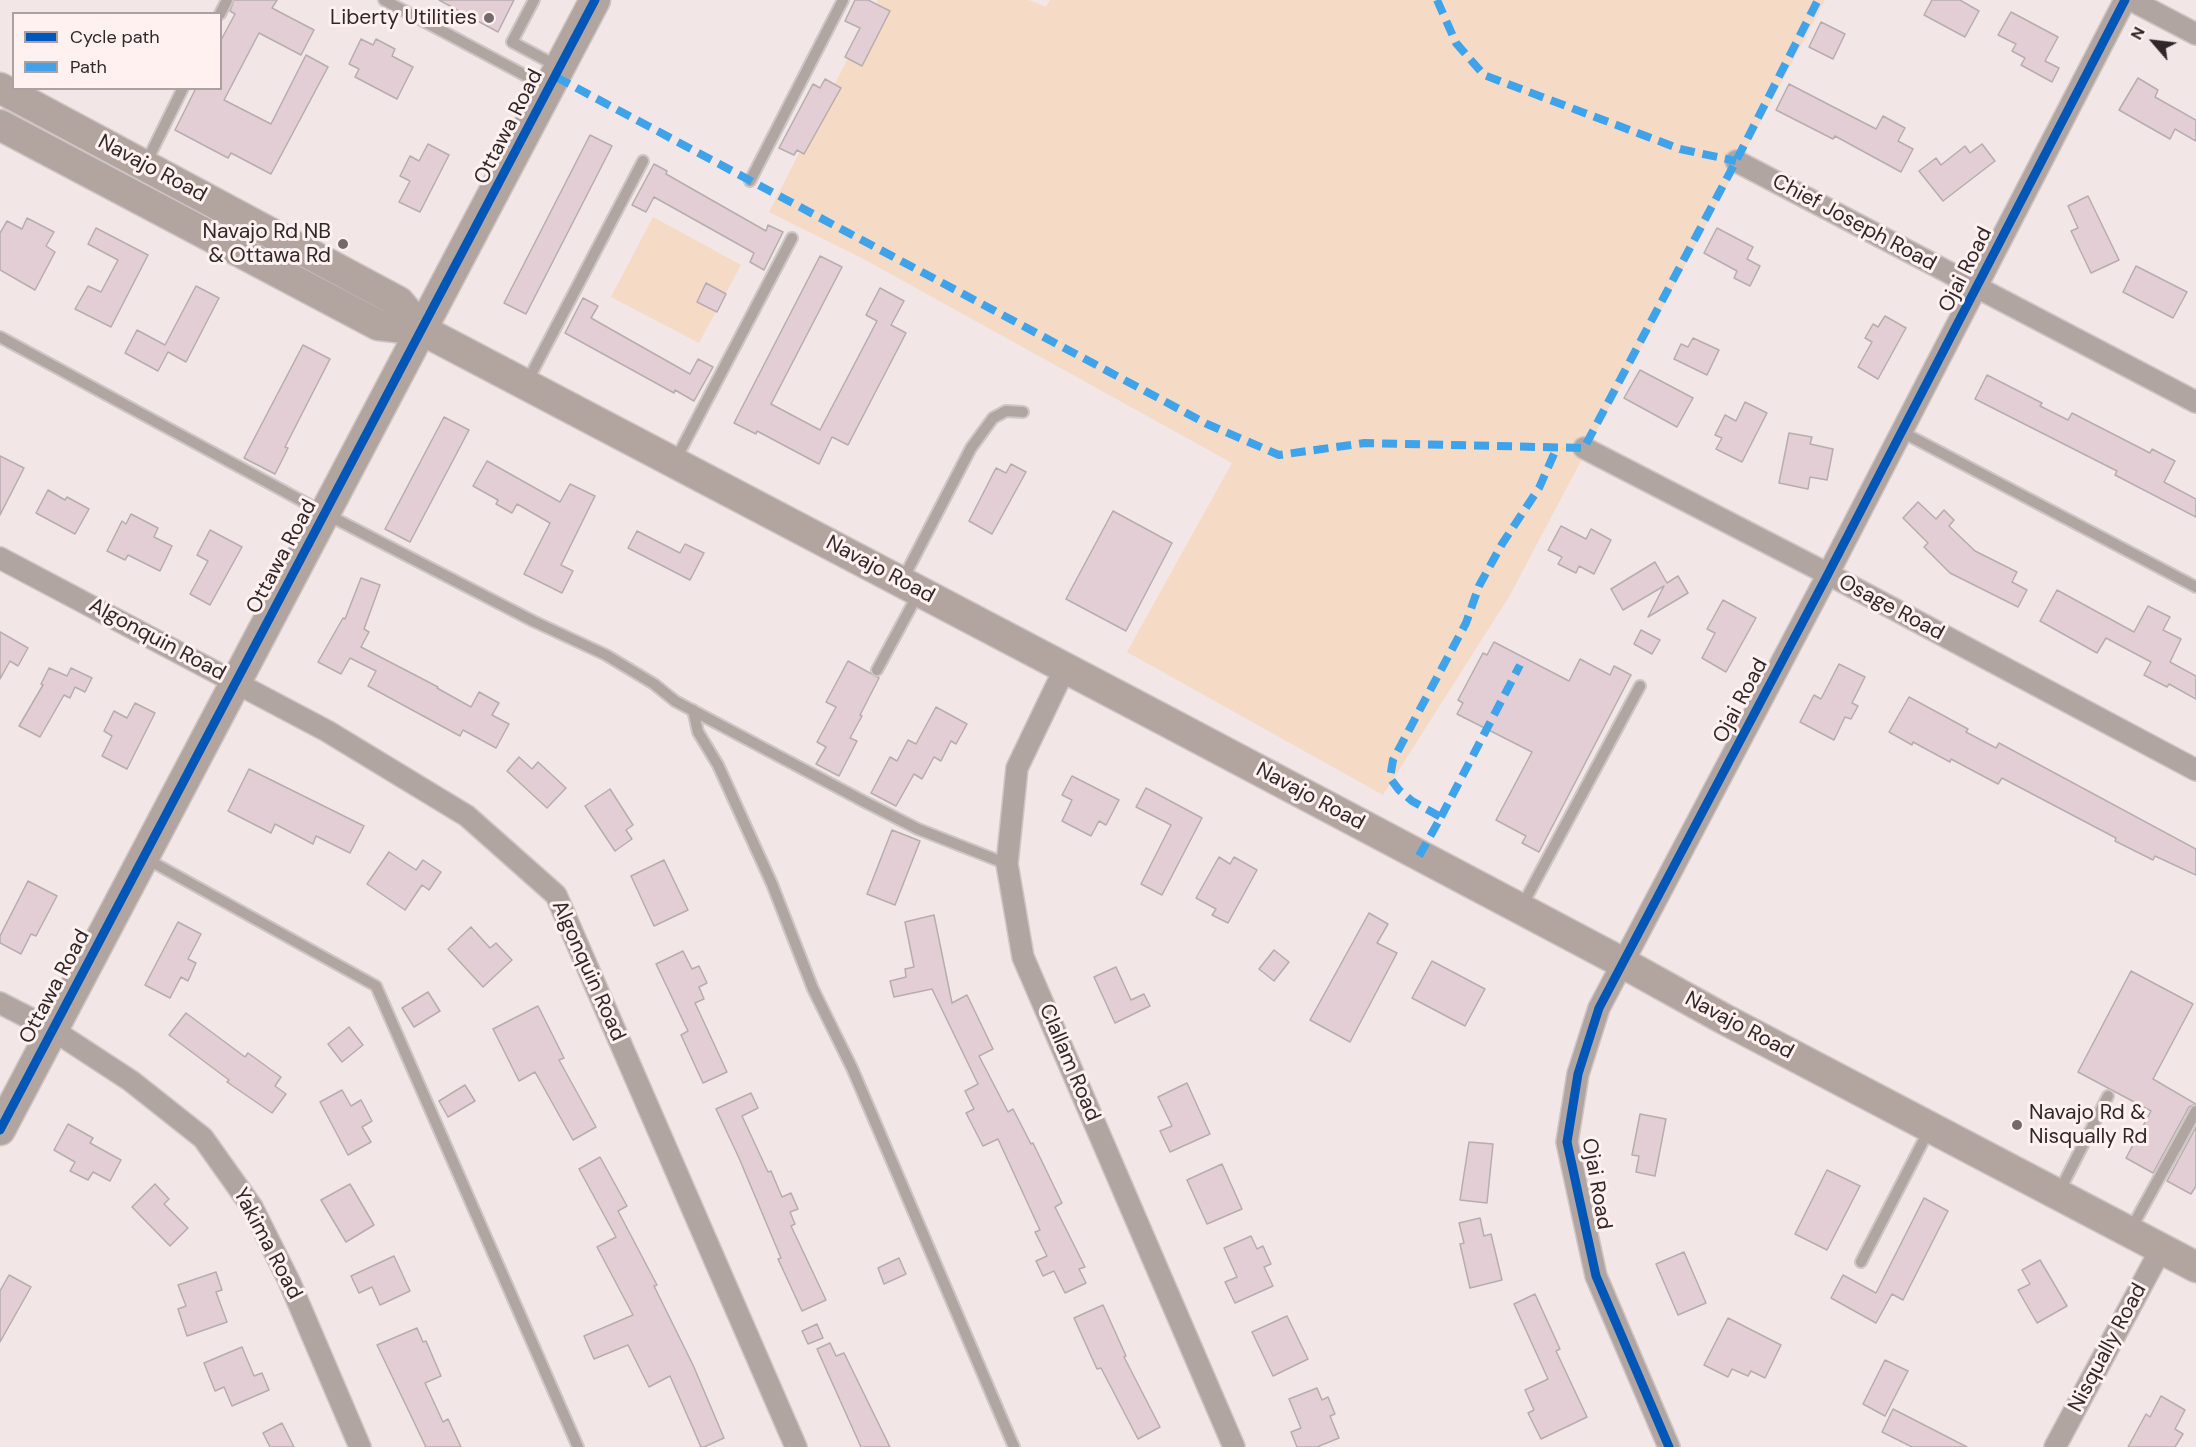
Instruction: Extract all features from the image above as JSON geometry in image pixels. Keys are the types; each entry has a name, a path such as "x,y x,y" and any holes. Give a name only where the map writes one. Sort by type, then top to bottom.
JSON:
{"main road":[{"name":"Ottawa Road","path":"0,1130 595,0"},
{"name":"Navajo Road","path":"0,88 399,302 422,330"},
{"name":"Navajo Road","path":"0,125 378,325 422,330 526,384 2196,1267"}],"street":[{"name":"Ojai Road","path":"1669,1447 1596,1276 1567,1142 1578,1074 1599,1008 1828,574 2125,0"},
{"path":"2131,0 2196,34"},
{"name":"Chief Joseph Road","path":"1736,161 2196,402"},
{"name":"Osage Road","path":"1584,448 1828,574 2196,770"},
{"name":"Algonquin Road","path":"0,558 327,731 467,816 556,895 796,1447"},
{"name":"Clallam Road","path":"1065,668 1017,768 1007,864 1023,957 1234,1447"},
{"name":"Yakima Road","path":"0,1003 52,1030 131,1082 203,1138 252,1207 289,1281 360,1447"},
{"name":"Nisqually Road","path":"2055,1447 2162,1249"}],"lane":[{"path":"384,0 555,78"},
{"path":"534,0 512,42 555,78"},
{"path":"750,181 843,0"},
{"path":"145,165 182,90"},
{"path":"526,384 643,161"},
{"path":"674,462 792,238"},
{"path":"0,337 326,514 533,621 606,655 693,710 918,830 1007,864"},
{"path":"877,670 910,586 971,448 993,418 1006,411 1023,412"},
{"path":"1902,432 2196,586"},
{"path":"1520,909 1640,686"},
{"path":"693,710 698,732 718,765 772,884 813,989 852,1068 1014,1447"},
{"path":"144,858 376,986 578,1447"},
{"path":"2057,1194 2108,1096"},
{"path":"2130,1232 2196,1111"},
{"path":"1861,1262 1930,1127"}],"shaded area":[{"path":"878,0 1029,0 1046,7 1050,0 1825,0 1510,595 1383,795 1127,652 1232,463 860,257 769,212"},
{"path":"653,217 741,265 699,343 611,297"}],"building":[{"path":"234,0 277,0 272,8 314,30 301,55 259,33 224,100 271,124 306,55 328,67 271,174 231,153 228,158 175,130 195,90 222,90 222,38 235,14 230,11"},
{"name":"Liberty Utilities","path":"439,0 514,0 498,32"},
{"path":"855,0 868,0 890,11 862,66 845,57 860,28 845,21"},
{"path":"1932,0 1960,0 1979,11 1965,37 1924,15"},
{"path":"2011,12 2058,37 2045,61 2059,68 2052,82 2021,65 2025,58 2012,51 2016,44 1998,35"},
{"path":"1821,22 1845,34 1833,59 1809,47"},
{"path":"361,39 373,45 376,39 395,49 392,56 413,67 397,99 355,77 359,69 349,64"},
{"path":"2138,78 2158,90 2155,97 2196,120 2196,141 2175,129 2170,139 2119,110"},
{"path":"825,79 841,88 804,154 797,150 794,155 779,148 813,84 820,88"},
{"path":"1789,84 1876,129 1883,116 1905,128 1898,141 1913,149 1901,172 1835,136 1833,139 1776,110"},
{"path":"590,135 612,146 526,314 504,303"},
{"path":"428,144 449,155 420,212 399,202 410,181 400,176 410,156 419,161"},
{"path":"1982,144 1995,161 1943,201 1919,171 1936,158 1941,165 1965,146 1970,153"},
{"path":"654,164 667,171 666,174 766,231 768,225 783,232 764,270 750,262 754,253 654,197 646,212 632,205"},
{"path":"2088,196 2119,260 2091,273 2071,231 2078,228 2068,206"},
{"path":"27,218 54,232 46,246 55,252 35,290 0,270 0,233 7,221 22,229"},
{"path":"96,228 148,255 111,327 75,309 88,286 101,292 118,260 88,244"},
{"path":"1717,228 1753,247 1747,259 1760,266 1750,286 1734,278 1737,271 1704,253"},
{"path":"820,256 842,267 771,404 820,430 877,321 866,315 880,288 904,301 891,325 906,333 848,445 832,437 819,464 757,431 756,434 734,423"},
{"path":"2136,266 2187,292 2173,318 2123,292"},
{"path":"706,283 726,294 717,312 697,302"},
{"path":"196,286 219,298 186,362 168,352 158,371 125,353 137,330 165,345"},
{"path":"583,298 598,306 591,318 690,374 698,359 713,367 694,401 675,390 674,393 565,333"},
{"path":"1885,316 1906,328 1878,379 1858,367 1872,342 1865,338 1873,324 1878,327"},
{"path":"1693,338 1719,350 1707,375 1674,359 1681,344 1688,347"},
{"path":"303,345 330,359 285,447 288,448 275,474 244,458"},
{"path":"1640,370 1693,398 1677,427 1624,398"},
{"path":"1987,375 2042,403 2040,406 2068,420 2072,413 2150,453 2152,449 2175,461 2164,482 2196,499 2196,517 2115,475 2117,471 1975,399"},
{"path":"1745,402 1767,413 1742,462 1716,449 1722,438 1715,435 1725,415 1736,421"},
{"path":"444,417 469,430 410,542 385,529"},
{"path":"1789,433 1812,437 1810,444 1833,449 1827,480 1810,477 1808,489 1779,483"},
{"path":"0,456 24,468 0,515"},
{"path":"487,461 560,502 570,484 595,496 561,565 573,571 562,593 524,574 550,523 517,504 512,513 496,504 498,500 473,486"},
{"path":"1011,464 1026,472 992,534 969,521 996,468 1006,473"},
{"path":"48,490 65,500 67,497 89,509 75,534 36,513"},
{"path":"1918,502 1936,519 1944,510 1954,520 1949,526 1975,551 2017,572 2012,582 2027,590 2018,607 1950,573 1924,547 1928,543 1903,518"},
{"path":"1113,511 1172,543 1126,631 1066,599"},
{"path":"131,514 158,528 154,537 172,546 160,571 128,555 125,560 107,551 122,521 126,524"},
{"path":"1561,526 1586,539 1591,529 1611,540 1594,574 1579,566 1576,573 1558,564 1562,557 1548,550"},
{"path":"210,530 242,547 210,605 190,594 208,561 197,555"},
{"path":"637,531 680,553 685,544 704,553 690,580 628,548"},
{"path":"1655,562 1667,583 1678,576 1688,593 1648,617 1664,586 1623,610 1611,589"},
{"path":"361,578 380,585 364,629 369,632 361,647 471,707 479,692 499,703 492,715 509,724 496,748 463,730 460,736 368,686 376,671 350,658 341,674 318,662 343,618 345,619"},
{"path":"2057,590 2134,632 2148,606 2170,617 2163,630 2181,639 2170,662 2196,676 2196,699 2169,684 2167,687 2144,675 2151,662 2106,638 2097,653 2040,621"},
{"path":"1723,600 1756,618 1726,672 1702,658 1715,633 1707,629"},
{"path":"1641,630 1660,640 1652,654 1634,644"},
{"path":"0,632 28,648 18,666 10,661 0,679"},
{"path":"1494,642 1569,681 1580,659 1610,675 1614,666 1631,675 1539,852 1522,843 1526,836 1496,820 1532,752 1457,714 1463,703 1458,700 1483,653 1487,655"},
{"path":"848,661 879,678 850,738 857,741 839,776 816,764 826,747 817,742 836,707 826,702"},
{"path":"1839,664 1865,677 1852,703 1858,706 1851,719 1845,717 1834,740 1800,722 1814,695 1821,699"},
{"path":"49,668 67,676 71,668 92,678 85,692 75,687 70,698 64,695 40,737 19,726 43,685 41,684"},
{"path":"1909,697 1968,729 1966,732 1996,748 1999,743 2196,849 2196,875 2155,856 2153,860 2115,841 2116,838 2002,778 1998,784 1951,759 1950,762 1889,732"},
{"path":"135,703 155,713 127,769 102,756 112,736 104,731 114,711 127,718"},
{"path":"936,707 967,724 956,744 951,741 941,761 934,757 922,779 914,774 896,806 871,793 890,757 897,761 908,740 916,744"},
{"path":"519,757 532,769 538,762 566,788 547,808 507,771"},
{"path":"249,769 364,826 350,853 316,836 313,844 275,824 271,833 228,811"},
{"path":"1072,776 1119,800 1106,825 1099,821 1091,836 1062,821 1072,800 1062,795"},
{"path":"1146,788 1202,818 1162,895 1141,884 1171,825 1136,807"},
{"path":"610,789 633,825 626,830 632,839 615,851 585,806"},
{"path":"892,830 920,841 895,905 867,894"},
{"path":"389,852 416,870 423,860 441,872 429,890 422,885 405,910 367,884"},
{"path":"1219,857 1230,864 1234,857 1257,870 1228,923 1212,915 1216,909 1196,898"},
{"path":"664,860 688,910 654,926 631,876"},
{"path":"28,881 57,896 36,936 31,934 21,954 0,943 0,936"},
{"path":"1369,913 1388,924 1377,943 1397,953 1350,1042 1310,1020"},
{"path":"934,915 952,1003 967,995 993,1049 979,1056 1008,1112 1013,1109 1031,1144 1033,1143 1062,1203 1055,1207 1085,1267 1079,1269 1086,1283 1065,1293 1054,1271 1043,1276 1036,1261 1047,1256 1035,1232 1040,1230 998,1139 983,1146 966,1113 974,1109 965,1091 978,1084 932,989 894,997 890,981 906,977 905,969 914,967 905,922"},
{"path":"178,922 201,934 188,959 196,963 188,981 181,977 170,998 145,985"},
{"path":"471,927 490,948 496,943 512,960 483,987 448,949"},
{"path":"1274,950 1289,962 1274,981 1259,969"},
{"path":"683,951 692,969 699,966 707,983 699,987 704,999 695,1003 727,1072 703,1083 681,1035 688,1031 656,964"},
{"path":"1432,961 1485,989 1465,1026 1412,998"},
{"path":"1116,967 1131,1000 1144,994 1150,1006 1115,1023 1094,977"},
{"path":"2131,971 2193,1004 2153,1079 2196,1104 2189,1107 2153,1173 2126,1158 2151,1111 2078,1072"},
{"path":"428,992 440,1011 414,1027 402,1008"},
{"path":"538,1006 564,1058 559,1060 596,1127 573,1140 535,1072 519,1081 493,1029"},
{"path":"186,1013 245,1057 248,1053 281,1077 275,1086 286,1094 272,1113 227,1082 229,1080 169,1035"},
{"path":"349,1027 363,1045 342,1062 328,1044"},
{"path":"1187,1083 1210,1134 1170,1152 1160,1131 1172,1126 1158,1097"},
{"path":"465,1085 475,1101 448,1117 439,1101"},
{"path":"342,1090 351,1106 361,1100 372,1121 362,1127 371,1142 348,1155 320,1102"},
{"path":"751,1093 758,1108 742,1116 782,1197 791,1193 798,1209 790,1212 795,1224 791,1226 826,1300 802,1311 778,1259 781,1258 739,1158 716,1109"},
{"path":"1640,1114 1666,1119 1655,1176 1636,1172 1639,1156 1632,1155"},
{"path":"68,1124 93,1138 90,1143 121,1160 110,1181 93,1172 88,1180 70,1171 75,1162 54,1150"},
{"path":"2196,1127 2196,1186 2191,1194 2167,1181"},
{"path":"1469,1142 1493,1144 1487,1203 1460,1200"},
{"path":"600,1157 627,1206 618,1211 657,1285 654,1286 693,1365 724,1438 704,1447 701,1447 670,1376 649,1387 628,1345 594,1359 584,1336 633,1315 597,1247 616,1237 579,1169"},
{"path":"1222,1164 1242,1209 1207,1224 1187,1180"},
{"path":"1827,1170 1860,1186 1827,1250 1795,1234"},
{"path":"155,1184 169,1199 164,1204 188,1228 170,1246 132,1207"},
{"path":"350,1184 374,1225 346,1242 321,1200"},
{"path":"1924,1198 1948,1211 1903,1300 1892,1294 1876,1323 1831,1298 1843,1275 1876,1293"},
{"path":"1480,1218 1484,1236 1491,1234 1502,1280 1470,1288 1460,1244 1464,1243 1459,1223"},
{"path":"1251,1236 1257,1249 1263,1246 1271,1264 1264,1267 1273,1286 1235,1303 1225,1282 1237,1277 1224,1248"},
{"path":"1684,1252 1706,1303 1678,1315 1656,1264"},
{"path":"394,1256 410,1291 380,1305 372,1287 359,1293 351,1276"},
{"path":"899,1258 906,1274 884,1284 878,1268"},
{"path":"2040,1260 2067,1306 2037,1323 2018,1290 2030,1284 2022,1270"},
{"path":"216,1272 222,1290 216,1292 227,1322 187,1336 178,1309 186,1306 178,1285"},
{"path":"9,1275 31,1287 0,1342 0,1291"},
{"path":"1535,1294 1560,1349 1556,1351 1587,1417 1541,1439 1528,1413 1534,1410 1525,1390 1548,1379 1514,1304"},
{"path":"1103,1305 1126,1356 1124,1357 1160,1427 1138,1439 1101,1368 1097,1369 1074,1318"},
{"path":"1287,1316 1308,1359 1273,1376 1252,1332"},
{"path":"1728,1318 1781,1345 1765,1378 1751,1371 1748,1376 1732,1369 1728,1377 1704,1365"},
{"path":"817,1324 823,1338 808,1344 802,1331"},
{"path":"417,1328 423,1342 426,1341 441,1376 425,1383 443,1422 448,1419 461,1447 426,1447 377,1345"},
{"path":"830,1343 836,1356 844,1353 890,1447 861,1447 817,1349"},
{"path":"242,1347 254,1376 262,1373 269,1390 232,1406 224,1387 215,1391 204,1363"},
{"path":"1885,1360 1908,1371 1885,1416 1863,1404"},
{"path":"1317,1388 1322,1400 1328,1397 1335,1414 1330,1416 1339,1438 1317,1447 1297,1447 1291,1432 1301,1428 1289,1399"},
{"path":"2161,1396 2185,1410 2175,1429 2183,1434 2175,1447 2128,1447 2146,1414 2150,1417"},
{"path":"1893,1409 1967,1447 1912,1447 1882,1432"},
{"path":"282,1423 294,1447 270,1447 263,1433"}],"marked path":[{"path":"1437,0 1456,43 1484,75 1680,149 1736,161"},
{"path":"556,77 1207,424 1279,455 1365,443 1584,448 1736,161 1818,0"},
{"path":"1419,856 1441,817 1412,801 1399,790 1390,778 1393,760 1466,623 1479,586 1502,544 1539,488 1557,447"},
{"path":"1441,817 1520,665"}],"cycle path":[{"path":"0,1130 595,0"},
{"path":"1669,1447 1596,1276 1567,1142 1578,1074 1599,1008 1828,574 2125,0"}],"place":[{"name":"Liberty Utilities","path":"489,18"},
{"name":"Navajo Rd NB & Ottawa Rd","path":"343,244"},
{"name":"Navajo Rd & Nisqually Rd","path":"2017,1125"}]}
